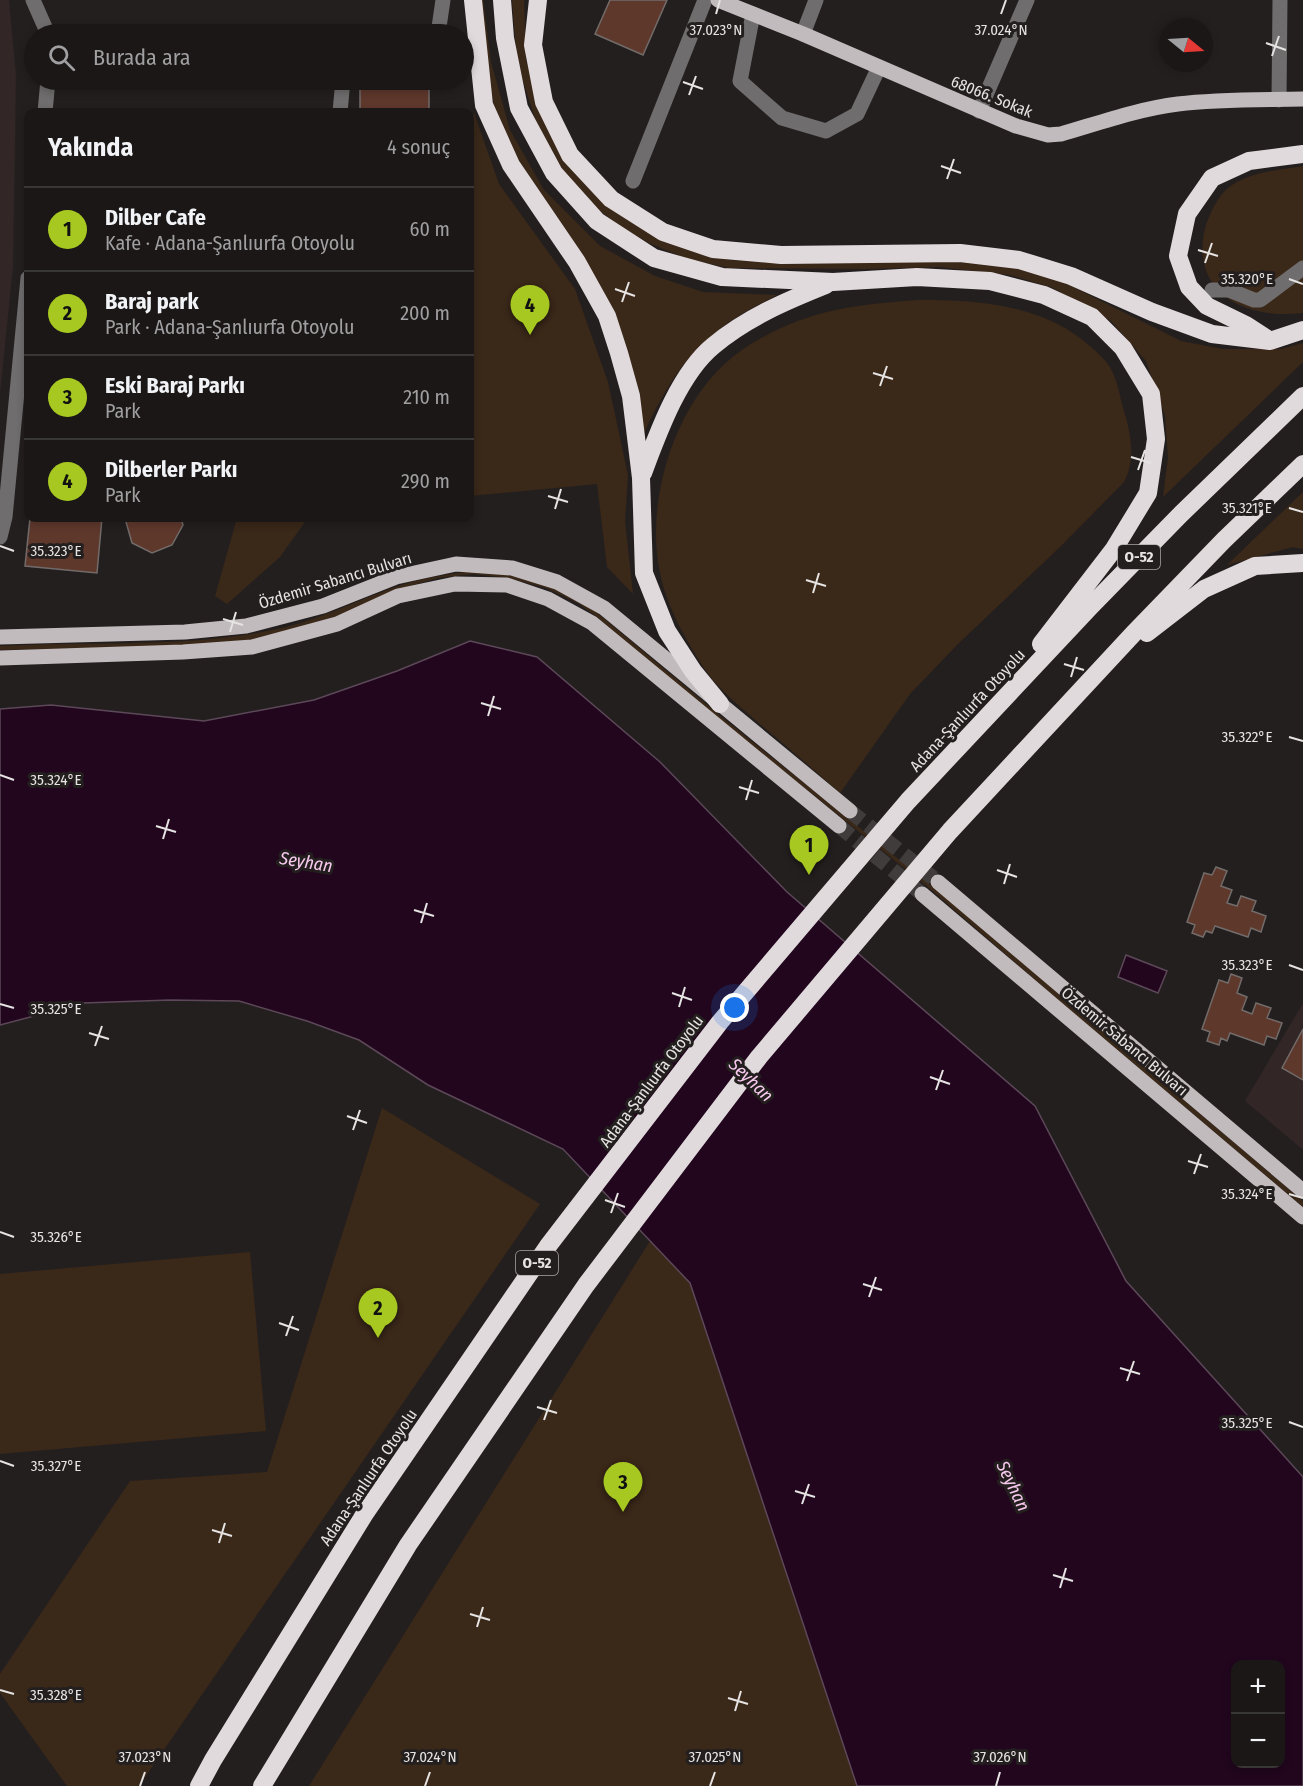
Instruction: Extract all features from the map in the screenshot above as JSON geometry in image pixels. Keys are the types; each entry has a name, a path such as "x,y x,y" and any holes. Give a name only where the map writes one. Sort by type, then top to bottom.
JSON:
{"highway":[{"path":"473,0 484,105 511,165 578,262 607,316 631,396 641,478 644,573 667,631 693,671 720,704"},
{"path":"502,0 505,38 519,108 554,173 597,221 654,258 722,277 833,282 917,277 990,281 1044,295 1092,317 1123,348 1151,394 1156,439 1148,493 1114,549 980,724"},
{"path":"538,0 533,45 544,102 570,155 611,200 663,231 713,249 781,255 960,253 1019,260 1071,276 1152,312 1212,334 1270,341 1303,330"},
{"path":"1270,341 1207,306 1189,287 1178,256 1187,214 1212,178 1249,161 1303,154"},
{"path":"641,478 663,420 691,373 712,347 749,320 833,282"},
{"name":"Adana-Şanlıurfa Otoyolu","path":"199,1786 364,1515 548,1246 720,1022 908,801 1090,607 1181,514 1303,396"},
{"path":"262,1786 408,1545 586,1285 759,1057 950,831 1224,540 1303,464"},
{"path":"1049,724 1142,638 1204,589 1255,566 1303,563"}],"main road":[{"name":"68066. Sokak","path":"718,0 803,34 979,111 1016,126 1048,135 1061,134 1178,104 1303,99"},
{"name":"Özdemir Sabancı Bulvarı","path":"0,637 185,633 246,626 323,606 396,577 446,566 456,564 512,568 557,582 603,608 850,811"},
{"name":"Özdemir Sabancı Bulvarı","path":"0,658 183,652 252,647 337,624 398,596 455,584 507,585 548,599 592,623 839,826"},
{"name":"Özdemir Sabancı Bulvarı","path":"938,882 1303,1191"},
{"name":"Özdemir Sabancı Bulvarı","path":"922,894 1303,1217"}],"street":[{"path":"33,0 44,24"},
{"path":"439,24 443,0"},
{"path":"633,181 705,0"},
{"path":"803,34 816,0"},
{"path":"979,111 1027,0"},
{"path":"1278,100 1280,0"},
{"path":"753,14 740,81 782,118 826,131 857,114 879,67"},
{"path":"45,108 47,90"},
{"path":"340,108 343,90"},
{"path":"1212,290 1229,290 1254,300 1260,300 1303,268"},
{"path":"0,537 5,517 24,320"}],"shaded area":[{"path":"0,0 9,0 16,76 13,266 0,394"},
{"path":"478,0 483,0 491,62 510,130 544,190 600,246 655,276 703,292 777,295 731,321 696,350 669,386 641,440 633,376 499,126 485,66"},
{"path":"512,0 524,0 526,59 544,122 568,165 692,251 731,260 865,262 938,260 1011,267 1061,281 1181,341 1223,349 1281,349 1303,343 1303,362 1163,497 1168,457 1165,416 1146,361 1111,321 1053,288 1010,275 939,267 730,268 690,260 651,244 620,227 583,197 563,171 537,125 517,62"},
{"path":"474,113 499,184 575,289 608,382 628,475 625,521 633,594 607,567 597,484 474,496"},
{"path":"1303,166 1303,313 1262,312 1243,307 1227,298 1214,286 1206,270 1203,251 1205,228 1214,206 1228,188 1245,178 1264,172"},
{"path":"918,300 964,301 1009,307 1053,322 1073,333 1091,347 1103,358 1114,376 1129,429 1130,465 1124,482 910,694 840,793 725,693 706,671 667,599 656,544 657,513 662,482 683,420 719,369 742,350 784,326 826,312 870,304"},
{"path":"1303,492 1303,549 1293,547 1227,565"},
{"path":"236,522 305,522 280,557 227,604 215,596"},
{"path":"474,571 509,575 541,583 571,596 601,616 723,718 932,886 1303,1201 1303,1207 929,888 644,659 598,618 578,603 546,588 509,578 473,574 438,578 399,589 349,612 289,632 219,646 0,650 0,646 144,643 216,639 251,634 300,623 407,583"},
{"path":"1303,1003 1303,1150 1245,1101"},
{"path":"382,1108 540,1204 139,1786 67,1786 0,1693 0,1674 130,1481 267,1472"},
{"path":"650,1241 690,1283 857,1786 309,1786"},
{"path":"250,1252 266,1431 0,1454 0,1274"}],"water":[{"name":"Seyhan","path":"470,641 537,657 660,762 787,892 1035,1106 1126,1281 1303,1477 1303,1786 857,1786 690,1283 563,1149 428,1085 359,1040 307,1021 239,1001 170,1000 83,1003 0,1025 0,709 51,705 204,721 314,700 397,671"},
{"path":"1126,955 1167,971 1158,993 1118,977"}],"building":[{"path":"610,0 667,0 643,55 595,34"},
{"path":"360,90 429,90 429,108 360,108"},
{"path":"30,522 102,522 97,573 25,566"},
{"path":"126,522 182,522 183,525 172,545 152,553 132,543"},
{"path":"1216,867 1227,871 1221,886 1232,890 1227,903 1237,906 1241,896 1256,901 1252,911 1266,916 1261,932 1251,928 1248,937 1215,926 1212,933 1206,931 1203,937 1192,933 1195,925 1187,922 1204,873 1212,875"},
{"path":"1231,974 1242,978 1237,993 1247,997 1242,1010 1252,1014 1256,1003 1271,1008 1267,1018 1282,1023 1276,1039 1267,1036 1264,1045 1230,1033 1227,1041 1221,1038 1219,1045 1207,1041 1210,1032 1202,1029 1219,980 1228,983"},
{"path":"1303,1029 1303,1080 1282,1068"}],"tunnel":[{"path":"850,811 938,882"},
{"path":"839,826 922,894"}],"place":[{"name":"Dilberler Parkı","path":"530,335"},
{"name":"Dilber Cafe","path":"809,875"},
{"name":"Baraj park","path":"378,1338"},
{"name":"Eski Baraj Parkı","path":"623,1512"}]}
